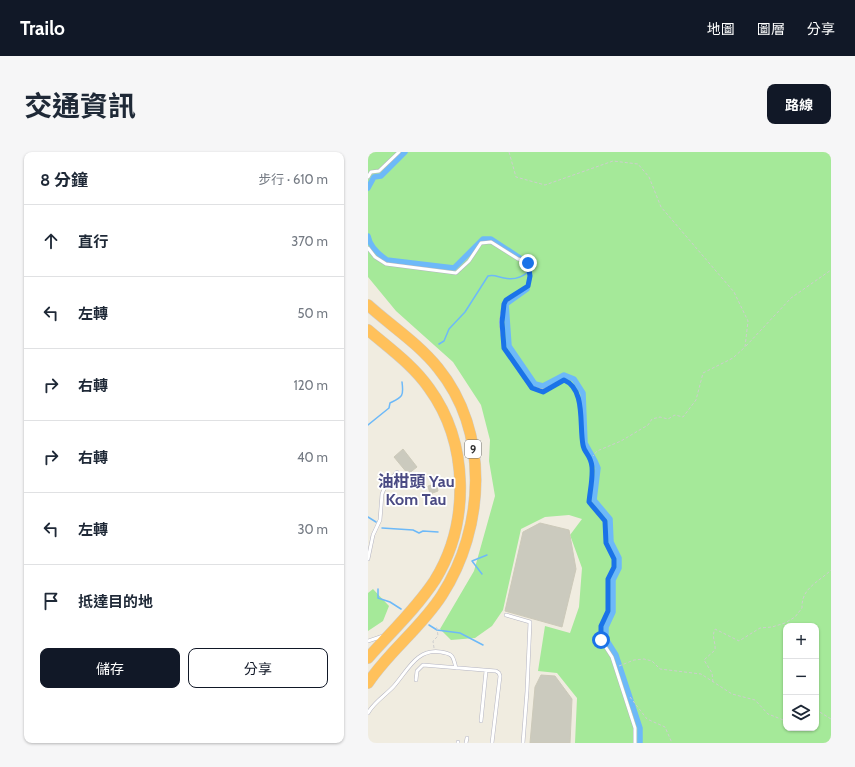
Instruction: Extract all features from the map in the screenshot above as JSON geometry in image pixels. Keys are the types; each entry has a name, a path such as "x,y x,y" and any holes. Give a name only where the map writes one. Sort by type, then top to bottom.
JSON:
{"highway":[{"name":"9","path":"368,305 421,350 448,383 458,402 470,432 476,473 475,500 471,524 464,550 453,576 431,611 383,664 368,683"},
{"name":"9","path":"368,330 414,369 437,400 443,410 452,434 460,474 458,517 451,544 444,561 434,580 422,597 368,658"}],"lane":[{"path":"368,177 371,172 379,171 399,152"},
{"path":"368,248 375,257 386,264 456,273 469,261 481,243 491,242 518,259 528,263 530,276 528,286 506,300 504,304 502,322 504,348 532,388 543,392 564,380 571,383 578,395 583,447 591,457 593,469 589,502 605,521 606,543 614,559 614,567 608,579 608,611 601,626 601,640 612,657 635,728 636,743"},
{"path":"368,559 375,531 380,520 382,494 386,484 397,472"},
{"path":"506,615 530,622 523,743"},
{"path":"368,641 390,633"},
{"path":"368,713 373,706 394,686 406,672 411,663 421,655 435,651 446,652 454,658 456,668"},
{"path":"474,665 474,670"},
{"path":"416,680 417,671 423,666 496,671 499,673 500,676 492,743"},
{"path":"481,721 486,671"},
{"path":"466,743 467,738"}],"path":[{"path":"509,152 516,177 544,185 613,161 638,164 649,177 661,207 734,292 748,321 745,346"},
{"path":"594,455 597,451 620,441 648,425 652,419 660,417 668,419 675,415 683,417 696,400 703,373 733,358 791,298 831,270"},
{"path":"714,682 712,673 704,660 715,650 716,646 713,635 715,629 739,641 760,628 772,627 785,623 795,617 802,608 802,603 806,592 815,582 831,570"},
{"path":"434,649 433,641 438,636 437,628 435,627"},
{"path":"622,665 634,660 648,660 652,661 660,669 701,674 732,694 755,700 768,714 783,720"},
{"path":"632,699 647,719 665,727 672,743"},
{"path":"819,713 831,719"}],"green space":[{"path":"368,152 831,152 831,743 575,743 577,698 557,673 538,671 545,626 570,633 579,607 582,568 570,535 582,519 569,515 545,517 521,529 503,610 492,626 475,638 451,640 440,629 474,571 495,496 489,461 490,440 481,405 453,362 396,311 368,277"},
{"path":"373,589 389,606 383,621 368,631 368,593"}],"building":[{"path":"403,449 417,467 408,474 394,457"},
{"path":"432,485 433,487 437,486 438,491 430,494 428,486"},
{"path":"540,523 569,530 576,569 562,627 505,611 523,532"},
{"path":"541,675 555,676 572,699 570,743 530,743 535,687"}],"waterway":[{"path":"368,188 374,177 381,176 405,152"},
{"path":"368,236 375,250 387,260 454,268 483,239 491,239 520,258"},
{"path":"439,344 444,341 449,329 465,312 488,276 494,275 507,279 514,279 523,276 528,272"},
{"path":"527,289 506,304 509,346 535,384 543,386 564,375 574,379 583,393 585,443 598,468 594,500 610,519 611,542 619,558 619,568 613,580 613,612 606,627 606,639 616,655 640,728 640,743"},
{"path":"368,425 389,408 390,403 400,398 403,391 402,382"},
{"path":"368,517 376,522"},
{"path":"382,528 413,530 419,533 423,531 438,532"},
{"path":"482,574 472,561 487,555"},
{"path":"378,589 378,598 390,602 401,609"},
{"path":"429,625 437,630 460,633 483,645"}],"district":[{"name":"油柑頭 Yau Kom Tau","path":"416,490"}],"route":[{"path":"528,263 530,282 528,286 506,300 504,304 502,322 504,348 532,388 543,392 564,380 571,383 578,395 583,447 591,457 593,469 589,502 605,521 606,543 614,559 614,567 608,579 608,611 601,626 601,640"}]}
